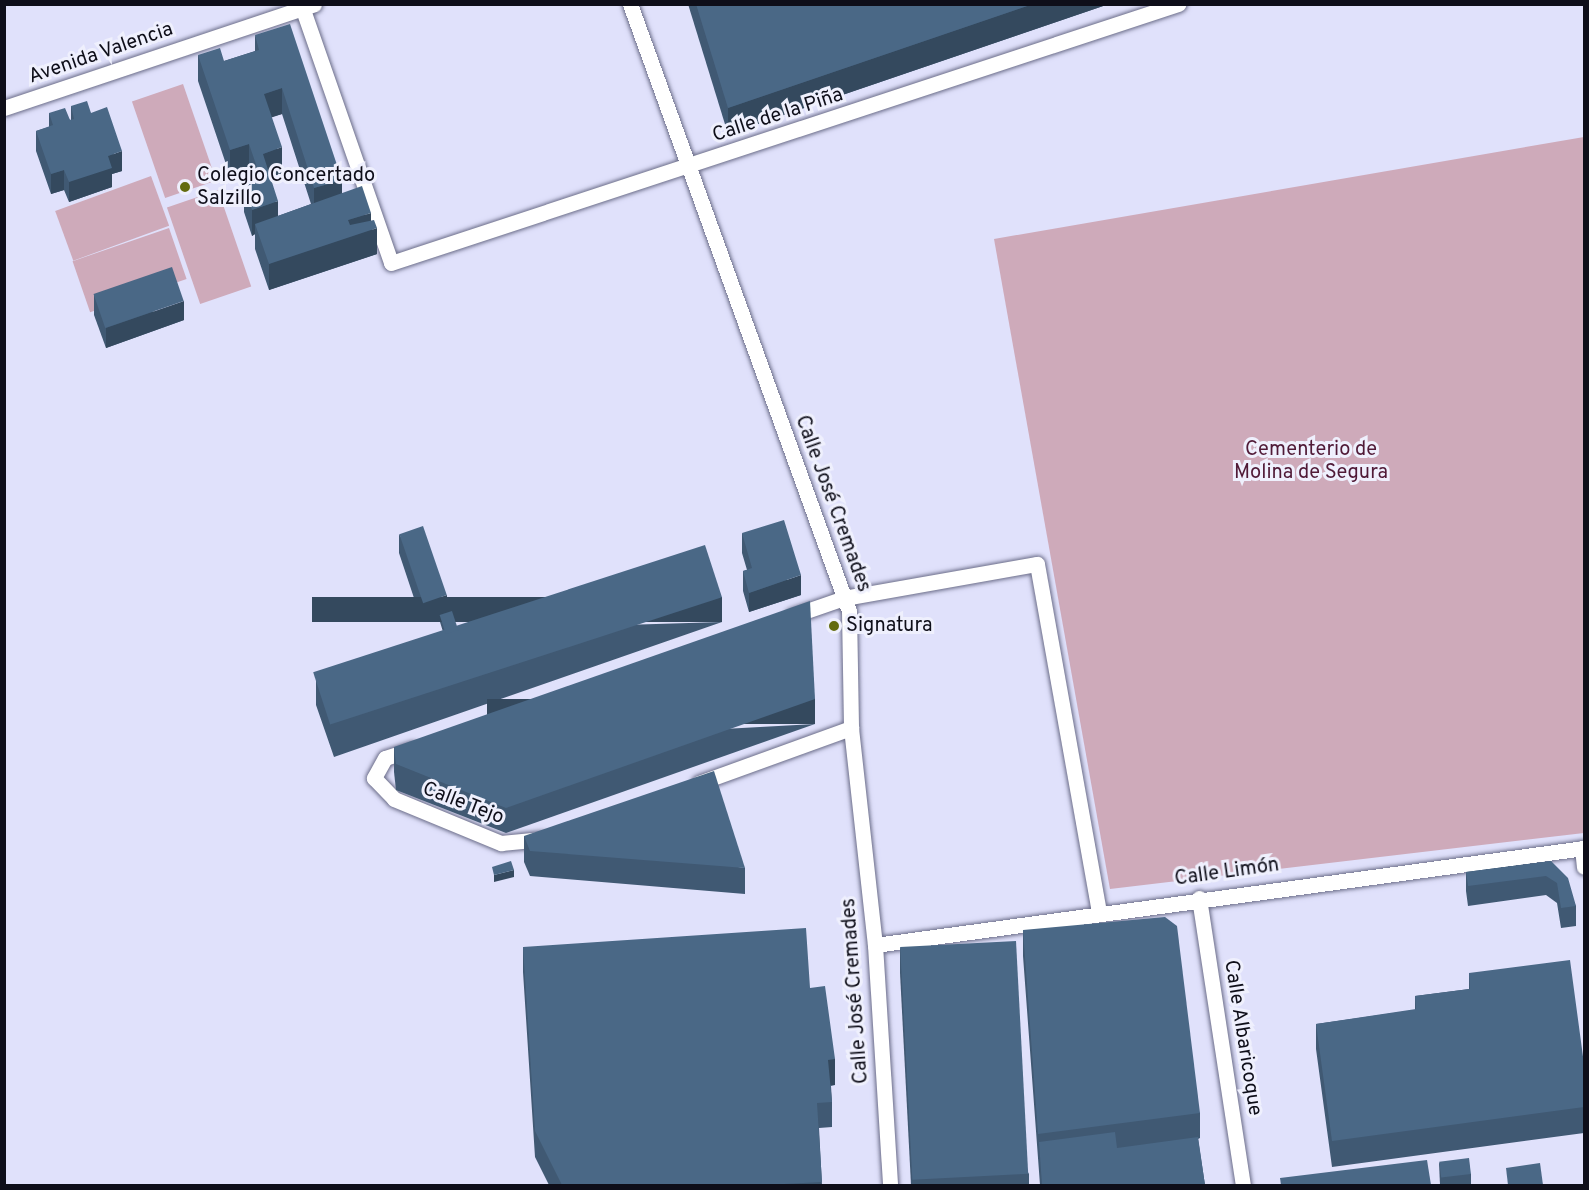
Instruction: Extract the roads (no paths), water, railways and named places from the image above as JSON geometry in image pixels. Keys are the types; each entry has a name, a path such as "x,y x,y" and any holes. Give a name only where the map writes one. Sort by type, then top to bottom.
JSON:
{"street":[{"name":"Calle José Cremades","path":"630,4 849,611 851,728 875,945 890,1185"},
{"name":"Calle de la Piña","path":"306,6 391,263 688,168 1178,4"},
{"name":"Avenida Valencia","path":"4,108 306,6"},
{"path":"777,621 844,598 1037,564 1099,913"},
{"path":"681,789 851,728"},
{"name":"Calle Tejo","path":"430,743 385,758 374,778 394,799 501,843 529,844 562,832"},
{"path":"1583,848 1584,867"},
{"name":"Calle Limón","path":"875,945 1199,898 1583,848"},
{"name":"Calle Albaricoque","path":"1199,898 1243,1185"}],"place":[{"name":"Colegio Concertado Salzillo","path":"185,187"},
{"name":"Signatura","path":"834,626"}],"park label":[{"name":"Cementerio de Molina de Segura","path":"1311,462"}]}
